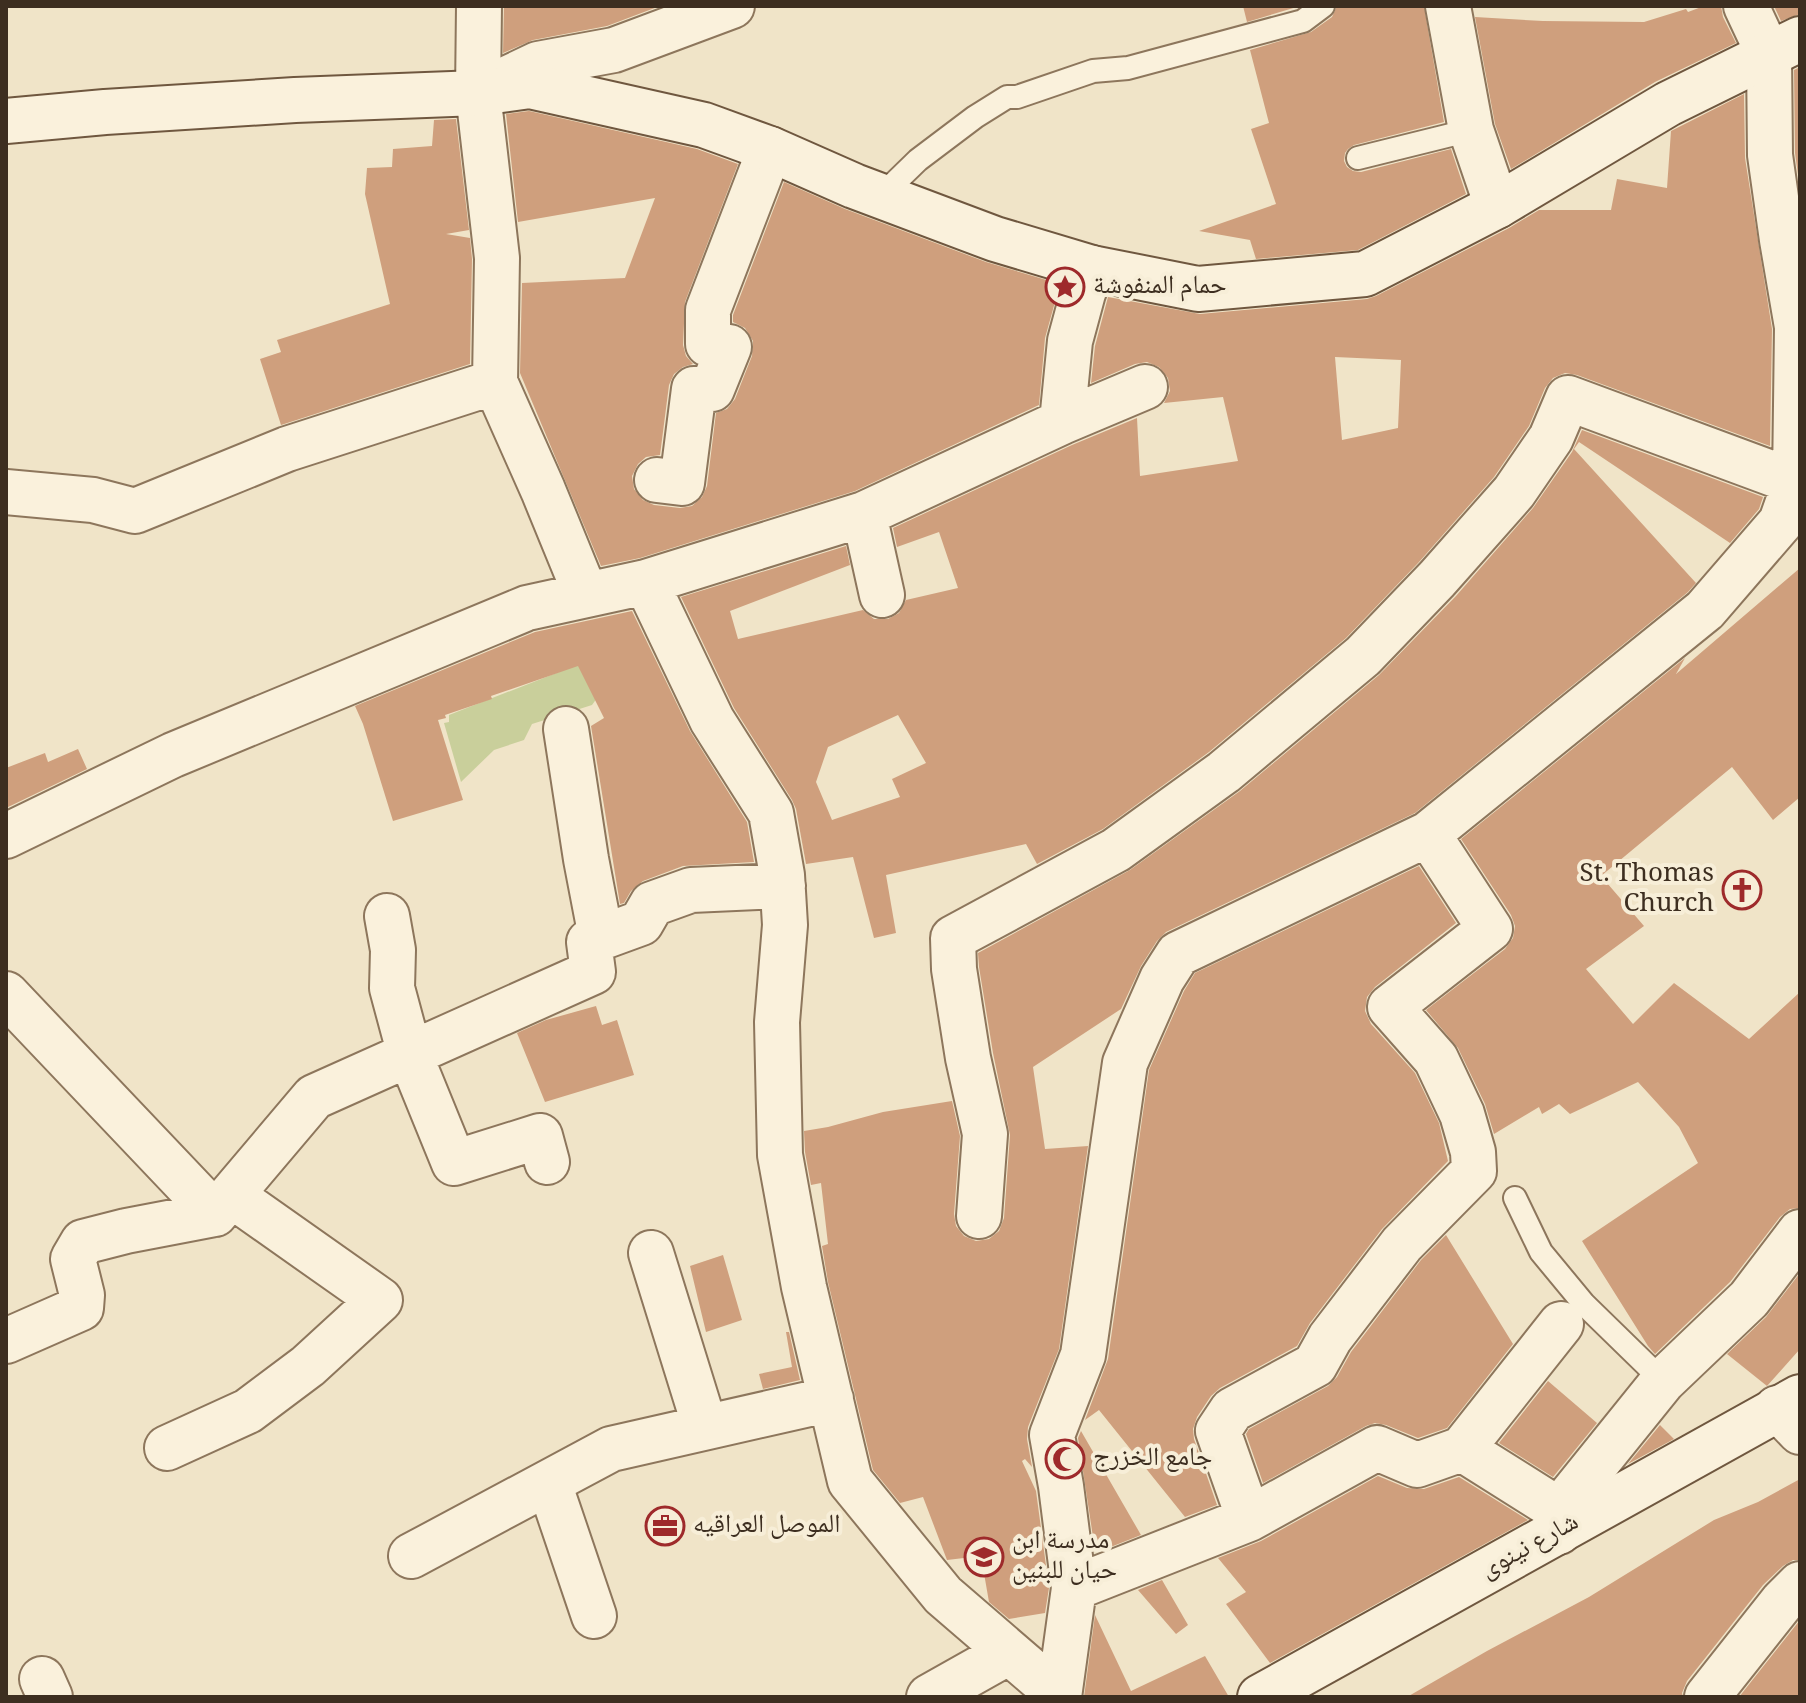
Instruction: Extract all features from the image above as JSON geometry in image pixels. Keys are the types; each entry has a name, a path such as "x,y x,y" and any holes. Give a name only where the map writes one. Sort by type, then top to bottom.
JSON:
{"street":[{"path":"479,6 478,93 497,258 495,382 586,595"},
{"path":"478,93 538,64 614,50 732,6"},
{"path":"1448,6 1471,130 1497,206"},
{"path":"1746,6 1785,47"},
{"path":"6,121 295,100 478,93 530,86 704,125 995,239 1092,268 1198,289 1365,274 1497,206 1668,104 1785,47"},
{"path":"1059,1696 1074,1588 1052,1435 1083,1355 1125,1063 1162,979 1178,954 1428,834 1705,610 1790,528 1795,482 1797,327 1770,155 1785,47"},
{"path":"657,480 682,483 694,389 712,389 729,347 708,344 708,310 770,149"},
{"path":"1062,422 1070,341 1092,268"},
{"path":"6,492 93,500 135,511 287,449 495,382"},
{"path":"6,836 173,755 527,608 646,582 864,514 1145,387"},
{"path":"979,1216 985,1134 968,1058 954,969 953,938 1116,850 1224,772 1363,656 1514,492 1551,438 1568,398 1795,482"},
{"path":"864,514 882,595"},
{"path":"646,582 712,720 771,813 783,886 785,925 777,1022 780,1155 804,1287 850,1481 943,1595 1059,1696"},
{"path":"566,729 601,937"},
{"path":"1249,1519 1218,1431 1225,1420 1232,1410 1315,1365 1330,1338 1402,1244 1474,1171 1473,1152 1462,1114 1436,1059 1390,1007 1490,929 1428,834"},
{"path":"6,1341 81,1308 82,1295 73,1259 83,1242 223,1205 314,1097 593,972 589,942 641,923 652,904 691,890 783,886"},
{"path":"387,916 393,950 392,988 410,1055 454,1163 540,1136 547,1162"},
{"path":"6,994 223,1205 380,1300 308,1366 248,1411 167,1448"},
{"path":"1462,1449 1559,1521 1663,1381 1749,1299 1800,1232"},
{"path":"651,1253 705,1427"},
{"path":"1074,1588 1249,1519 1377,1448 1417,1465 1462,1449 1561,1324"},
{"path":"411,1556 611,1449 831,1399"},
{"name":"شارع نينوى","path":"1260,1697 1559,1521 1792,1412"},
{"path":"549,1483 594,1616"},
{"path":"1714,1694 1783,1601 1800,1584"},
{"path":"929,1697 1009,1652"}],"lane":[{"path":"881,196 918,160 1007,97 1017,97 1093,71 1128,68 1303,21 1323,6"},
{"path":"1358,158 1471,130"},
{"path":"1515,1198 1541,1252 1584,1304 1663,1381"}],"green space":[{"path":"638,641 592,705 532,724 524,740 494,750 461,782 444,723 449,722 449,715"}],"building":[{"path":"504,6 660,6 607,26 533,40 503,53"},
{"path":"1243,6 1300,6 1247,22"},
{"path":"1337,6 1424,6 1444,122 1354,145 1345,153 1347,167 1361,172 1451,149 1466,194 1358,250 1256,259 1250,240 1199,231 1276,204 1251,129 1269,123 1250,50 1311,32 1332,17"},
{"path":"1704,6 1721,6 1736,43 1655,82 1511,169 1495,124 1475,17 1644,22"},
{"path":"1774,6 1800,6 1800,14 1781,21"},
{"path":"1800,67 1800,189 1795,153 1794,70"},
{"path":"1744,94 1745,158 1772,329 1770,446 1577,375 1565,373 1553,378 1545,388 1529,426 1494,477 1419,562 1346,638 1209,752 1103,829 1037,864 1026,844 886,875 896,933 874,938 853,857 806,864 792,800 734,708 681,597 846,546 850,565 730,611 738,639 863,610 874,619 888,619 899,613 906,600 958,588 939,532 897,547 893,528 1072,445 1137,418 1140,476 1238,461 1223,397 1164,403 1170,391 1168,378 1159,367 1147,362 1091,383 1095,346 1108,297 1200,314 1367,299 1539,210 1611,210 1617,179 1667,188 1671,131","holes":["1335,357 1401,360 1398,428 1342,440","898,715 926,763 892,779 900,797 832,820 816,782 828,747"]},
{"path":"529,111 697,149 738,164 685,302 683,345 686,356 693,364 674,374 669,385 660,455 646,457 632,476 634,489 643,500 654,505 692,506 702,497 707,486 716,413 727,409 735,399 752,356 753,341 745,328 733,322 733,315 784,182 845,209 986,262 1060,284 1045,338 1039,405 855,491 640,558 601,566 520,373 522,283 625,278 655,198 518,222 506,114"},
{"path":"456,119 469,230 446,234 470,238 470,364 281,425 260,359 281,352 277,340 390,304 365,194 367,168 392,167 393,149 432,146 434,120"},
{"path":"1582,430 1763,497 1759,509 1730,543 1579,442 1574,449 1696,583 1415,813 1166,932 1141,966 1121,1009 1033,1067 1045,1149 1088,1146 1059,1349 1028,1427 1032,1467 1025,1459 1022,1461 1036,1491 1049,1588 1045,1613 1009,1619 989,1602 981,1556 947,1560 923,1497 900,1503 873,1470 828,1282 822,1246 828,1244 821,1183 811,1185 804,1131 883,1112 952,1101 960,1136 954,1214 956,1226 964,1236 976,1241 989,1239 999,1231 1004,1218 1010,1135 993,1053 978,953 1130,870 1240,791 1379,675 1456,596 1533,508 1572,452"},
{"path":"1800,568 1800,797 1773,820 1732,767 1601,876 1644,926 1586,969 1633,1024 1674,983 1749,1039 1800,992 1800,1208 1790,1209 1780,1217 1730,1282 1655,1354 1582,1241 1698,1163 1679,1127 1638,1082 1570,1114 1559,1104 1542,1114 1539,1107 1494,1134 1485,1104 1458,1048 1426,1010 1505,949 1513,938 1515,926 1511,915 1461,839 1685,658 1676,674"},
{"path":"632,611 690,731 747,822 754,862 683,866 643,881 620,904 591,726 604,718 578,666 491,696 492,699 438,720 463,800 393,821 355,706 535,632"},
{"path":"78,749 87,769 6,808 6,768 45,753 48,762"},
{"path":"1419,866 1456,923 1375,987 1367,997 1365,1011 1371,1024 1415,1073 1439,1123 1448,1161 1382,1229 1310,1323 1297,1346 1211,1396 1193,1429 1217,1505 1185,1517 1099,1410 1085,1420 1108,1359 1149,1070 1195,973"},
{"path":"596,1006 602,1025 617,1020 634,1075 545,1102 517,1033 546,1020"},
{"path":"1446,1235 1513,1344 1447,1428 1418,1438 1375,1423 1263,1483 1246,1434 1249,1429 1328,1386 1421,1260"},
{"path":"723,1255 742,1320 706,1332 690,1266"},
{"path":"1800,1273 1800,1349 1767,1386 1727,1354 1766,1317"},
{"path":"786,1332 789,1332 800,1380 763,1389 759,1374 792,1367"},
{"path":"1548,1381 1597,1423 1553,1477 1499,1443"},
{"path":"1660,1425 1674,1439 1628,1464"},
{"path":"1081,1431 1141,1535 1103,1550 1093,1537 1078,1438"},
{"path":"1378,1476 1407,1488 1424,1489 1459,1477 1528,1520 1270,1663 1226,1604 1246,1592 1218,1558 1261,1541"},
{"path":"1800,1479 1800,1560 1783,1566 1763,1585 1687,1681 1683,1697 1407,1697 1589,1597 1714,1520 1758,1502"},
{"path":"1162,1580 1188,1625 1176,1634 1138,1590"},
{"path":"1095,1615 1131,1691 1205,1656 1229,1697 1084,1697"},
{"path":"1800,1620 1800,1697 1739,1697"}],"place":[{"name":"حمام المنفوشة","path":"1065,287"},
{"name":"St. Thomas Church","path":"1742,890"},
{"name":"جامع الخزرج","path":"1065,1459"},
{"name":"الموصل العراقيه","path":"665,1526"},
{"name":"مدرسة ابن حيان للبنين","path":"984,1557"}]}
